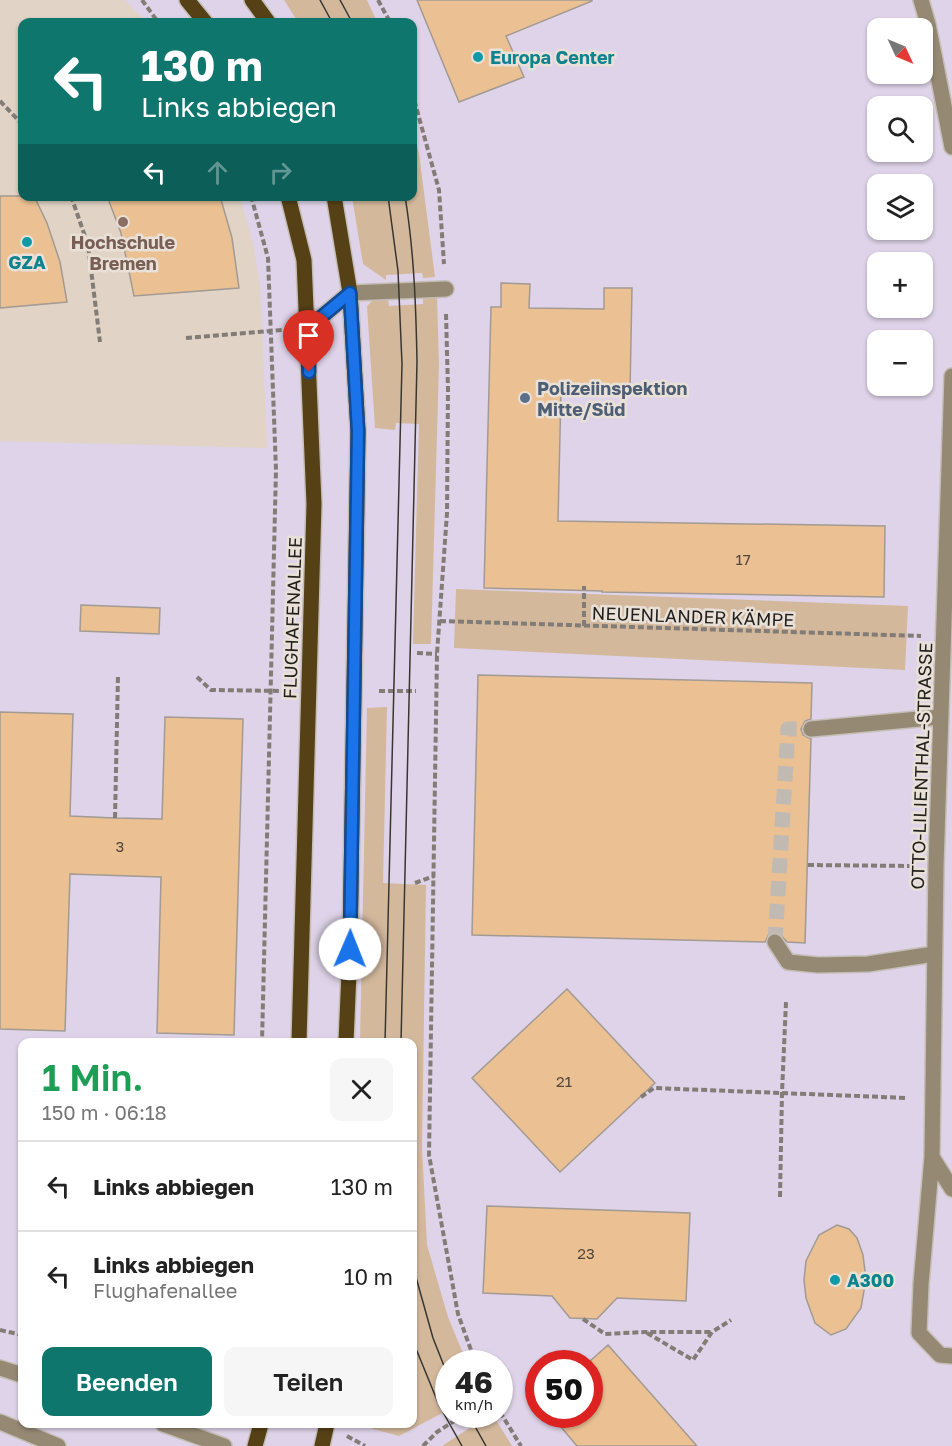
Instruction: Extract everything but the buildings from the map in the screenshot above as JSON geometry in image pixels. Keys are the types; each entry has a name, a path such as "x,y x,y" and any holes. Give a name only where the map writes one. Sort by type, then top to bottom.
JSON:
{"main road":[{"path":"187,0 202,18"},
{"path":"252,0 265,18"},
{"name":"FLUGHAFENALLEE","path":"289,201 304,260 314,504 299,1038"},
{"path":"335,201 350,293 358,431 350,949 346,1038"},
{"path":"255,1446 260,1428"},
{"path":"322,1446 326,1428"}],"street":[{"path":"921,0 928,24 952,147"},
{"path":"308,328 350,293 446,289"},
{"name":"OTTO-LILIENTHAL-STRASSE","path":"952,376 936,866 932,1157 919,1333 940,1355 952,1356"},
{"path":"811,729 940,717"},
{"path":"775,942 788,962 818,965 868,964 934,954"},
{"path":"932,1157 952,1189"},
{"path":"0,1368 18,1374"},
{"path":"0,1422 58,1446"},
{"path":"174,1428 224,1446"}],"path":[{"path":"142,0 155,18"},
{"path":"378,0 388,18"},
{"path":"0,101 18,120"},
{"path":"417,110 439,190 446,289 448,389 447,513 437,654 429,1155 458,1314 471,1350"},
{"path":"73,201 88,245 100,342"},
{"path":"251,201 268,258 276,470 262,1038"},
{"path":"186,338 308,328"},
{"path":"584,586 584,626"},
{"name":"NEUENLANDER KÄMPE","path":"440,621 945,637"},
{"path":"417,653 437,654"},
{"path":"115,818 117,675"},
{"path":"808,865 936,866"},
{"path":"415,883 434,876"},
{"path":"780,1197 786,1002"},
{"path":"640,1096 654,1088 933,1099"},
{"path":"583,1319 605,1335 645,1332 712,1332"},
{"path":"645,1332 693,1360 712,1332 731,1320"},
{"path":"0,1330 18,1334"},
{"path":"423,1446 442,1428"},
{"path":"509,1428 520,1446"}],"shaded area":[{"path":"0,0 952,0 952,1446 0,1446"},
{"name":"Hochschule Bremen","path":"0,0 125,0 142,18 18,18 18,201 241,201 253,244 260,285 267,448 0,441"},
{"path":"284,0 367,0 375,18 295,18"},
{"path":"417,146 435,277 423,278 422,273 386,275 386,280 363,264 353,201 417,201"},
{"path":"437,297 439,364 431,644 413,644 419,424 396,423 395,430 375,428 367,306 373,300 388,300 389,306 423,304 423,298"},
{"path":"456,589 908,606 905,670 454,648"},
{"path":"387,707 383,883 426,885 422,1148 427,1245 448,1317 462,1350 435,1350 435,1417 417,1426 417,1038 360,1038 367,708"},
{"path":"371,1428 414,1428 399,1436 373,1429"},
{"path":"470,1428 501,1428 512,1446 442,1446"}],"tunnel":[{"path":"775,942 788,729 811,729"}],"tram line":[{"path":"320,0 330,18"},
{"path":"340,0 350,18"},
{"path":"385,1038 402,364 398,271 389,201"},
{"path":"401,1038 417,362 414,279 406,201"},
{"path":"417,1281 438,1350"},
{"path":"417,1351 439,1405 462,1446"},
{"path":"476,1428 486,1446"}],"place":[{"name":"Europa Center","path":"478,57"},
{"name":"Hochschule Bremen","path":"123,222"},
{"name":"GZA","path":"27,242"},
{"name":"Polizeiinspektion Mitte/Süd","path":"525,398"},
{"name":"A300","path":"835,1280"}],"route":[{"path":"309,372 308,328 350,293 358,431 350,949"}]}
